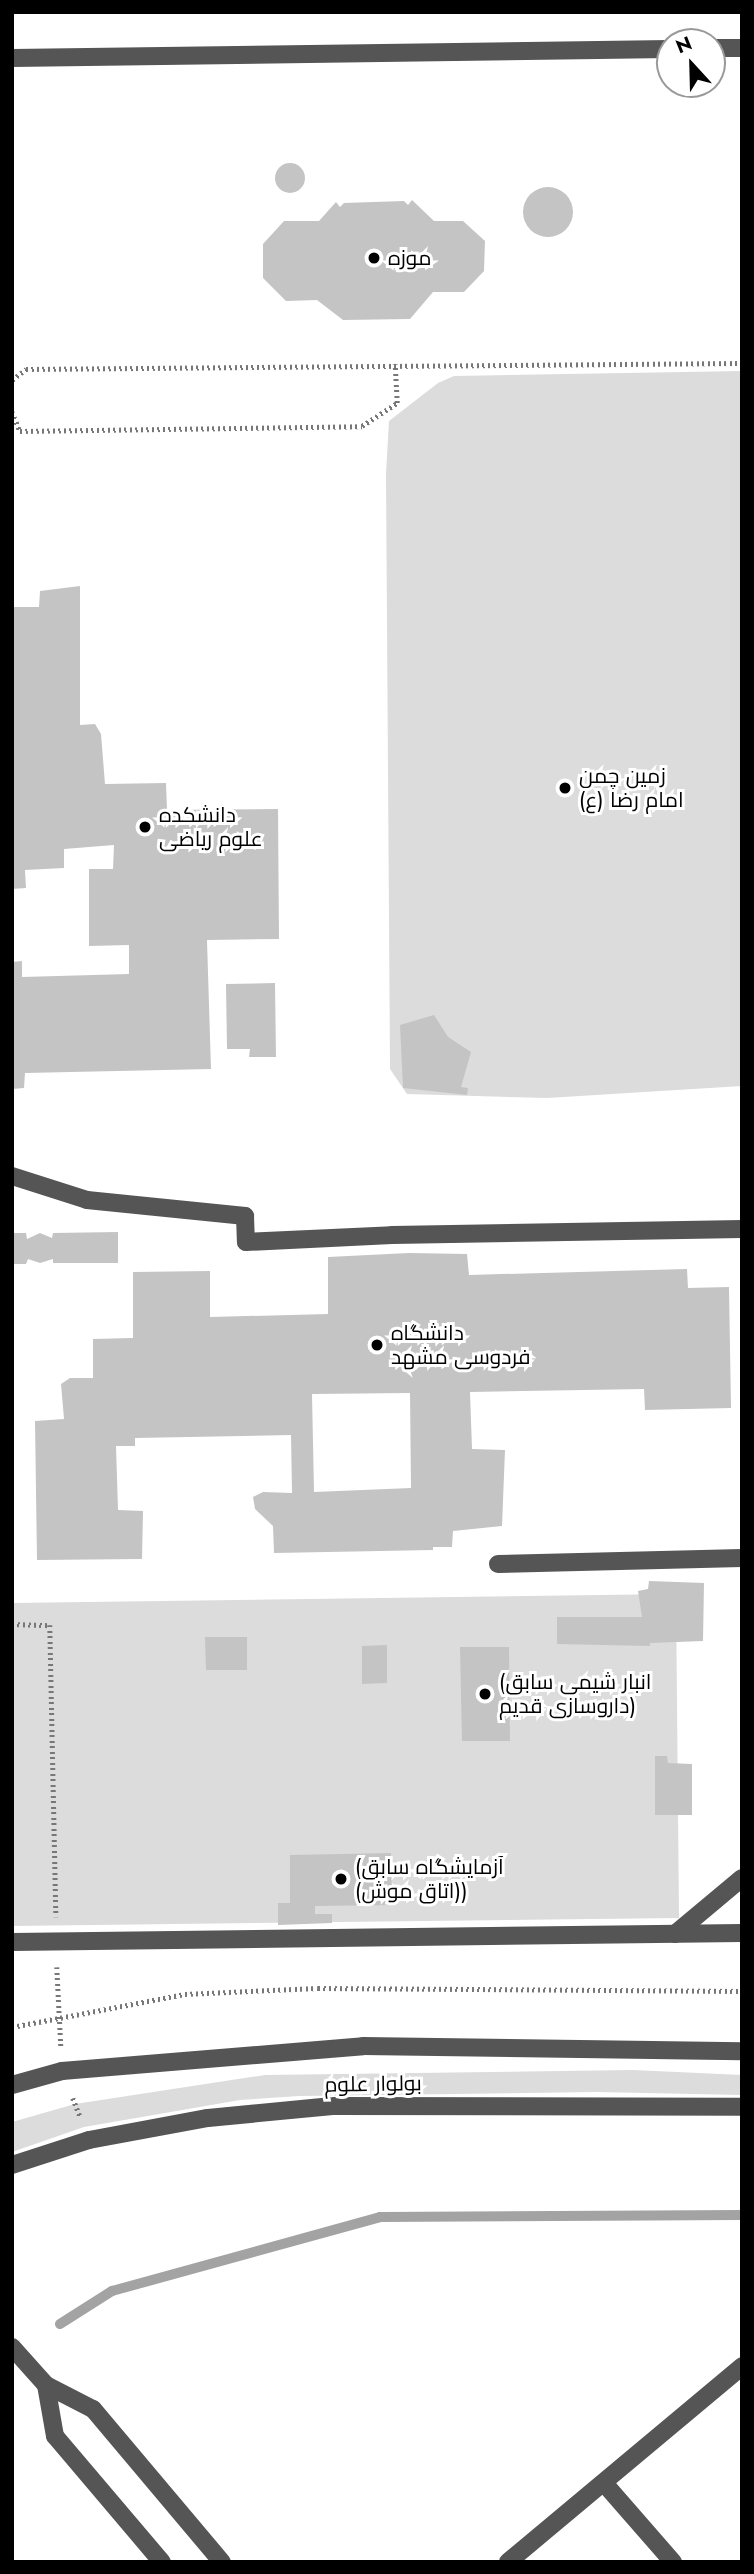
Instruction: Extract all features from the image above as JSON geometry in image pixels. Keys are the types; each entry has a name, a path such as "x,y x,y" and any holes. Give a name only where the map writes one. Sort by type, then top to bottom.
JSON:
{"lane":[{"path":"12,58 656,49"},
{"path":"12,1176 87,1200 245,1216 246,1242 392,1235 742,1229"},
{"path":"498,1564 742,1558"},
{"path":"675,1934 742,1878"},
{"path":"12,1942 742,1933"},
{"name":"بولوار علوم","path":"12,2085 62,2071 363,2046 742,2051"},
{"name":"بولوار علوم","path":"12,2165 89,2140 208,2118 332,2106 742,2107"},
{"path":"12,2347 46,2385 93,2409 222,2562"},
{"path":"508,2562 742,2367"},
{"path":"46,2385 55,2436 162,2562"},
{"path":"604,2483 673,2562"}],"path":[{"path":"12,380 26,369 742,363"},
{"path":"12,412 20,431 362,426 397,403 396,364"},
{"path":"12,1625 50,1625 56,1941 62,2071 89,2140"},
{"path":"12,2027 185,1994 318,1988 742,1991"}],"shaded area":[{"name":"زمین چمن امام رضا (ع)","path":"742,371 742,1086 547,1098 407,1094 390,1069 386,474 389,421 438,383 454,376"},
{"path":"676,1594 679,1918 12,1926 12,1603"},
{"path":"633,2070 742,2075 742,2095 597,2092 299,2096 240,2100 84,2127 12,2152 12,2122 75,2104 265,2075"}],"building":[{"path":"290,163 301,167 305,178 301,189 290,193 279,189 275,178 279,167"},
{"path":"548,187 565,195 573,212 565,229 548,237 531,229 523,212 531,195"},
{"name":"موزه","path":"412,200 434,221 463,221 485,241 484,271 464,292 433,292 410,319 343,320 317,300 286,301 263,278 263,244 284,221 319,221 336,202 340,207 344,203 404,201 408,205"},
{"name":"دانشکده علوم ریاضی","path":"80,586 80,725 95,724 101,734 105,784 166,783 167,810 278,809 279,939 207,940 211,1069 25,1073 24,1088 12,1089 12,962 22,961 22,977 129,974 129,945 89,946 89,869 113,869 114,845 64,849 64,868 25,870 26,888 12,889 12,607 39,607 40,591"},
{"path":"275,983 276,1057 249,1057 250,1049 227,1049 226,984"},
{"path":"434,1015 448,1037 471,1052 461,1087 468,1088 467,1095 403,1088 400,1025"},
{"path":"118,1232 118,1263 53,1263 53,1259 40,1263 28,1259 26,1264 12,1264 12,1233 26,1233 27,1239 40,1233 52,1238 53,1233"},
{"path":"409,1253 467,1254 469,1275 687,1269 688,1288 729,1287 731,1408 645,1410 644,1389 470,1392 472,1449 505,1450 502,1526 453,1531 452,1547 433,1547 433,1550 274,1553 273,1526 255,1509 253,1497 263,1492 292,1493 291,1435 135,1438 135,1446 116,1446 118,1510 143,1511 142,1559 37,1560 35,1421 64,1419 61,1384 70,1378 93,1378 93,1339 133,1338 133,1272 210,1271 210,1317 328,1314 328,1257","holes":["410,1393 411,1488 314,1492 312,1394"]},
{"path":"649,1581 704,1583 703,1641 650,1643 650,1646 557,1644 557,1617 642,1617 638,1591 648,1589"},
{"path":"205,1637 247,1637 247,1670 206,1670"},
{"path":"387,1645 387,1683 362,1684 362,1646"},
{"name":"(انبار شیمی سابق داروسازی قدیم)","path":"460,1647 509,1647 510,1741 462,1741"},
{"path":"655,1756 667,1756 668,1763 692,1764 692,1815 655,1815"},
{"name":"(آزمایشگاه سابق (اتاق موش))","path":"391,1853 392,1905 315,1906 315,1914 332,1914 332,1923 278,1925 278,1903 290,1903 290,1855"}],"waterway":[{"path":"60,2324 112,2291 380,2217 742,2215"}],"place":[{"name":"موزه","path":"374,258"},
{"name":"زمین چمن امام رضا (ع)","path":"565,788"},
{"name":"دانشکده علوم ریاضی","path":"145,827"},
{"name":"دانشگاه فردوسی مشهد","path":"377,1345"},
{"name":"(انبار شیمی سابق داروسازی قدیم)","path":"485,1694"},
{"name":"(آزمایشگاه سابق (اتاق موش))","path":"341,1879"}]}
